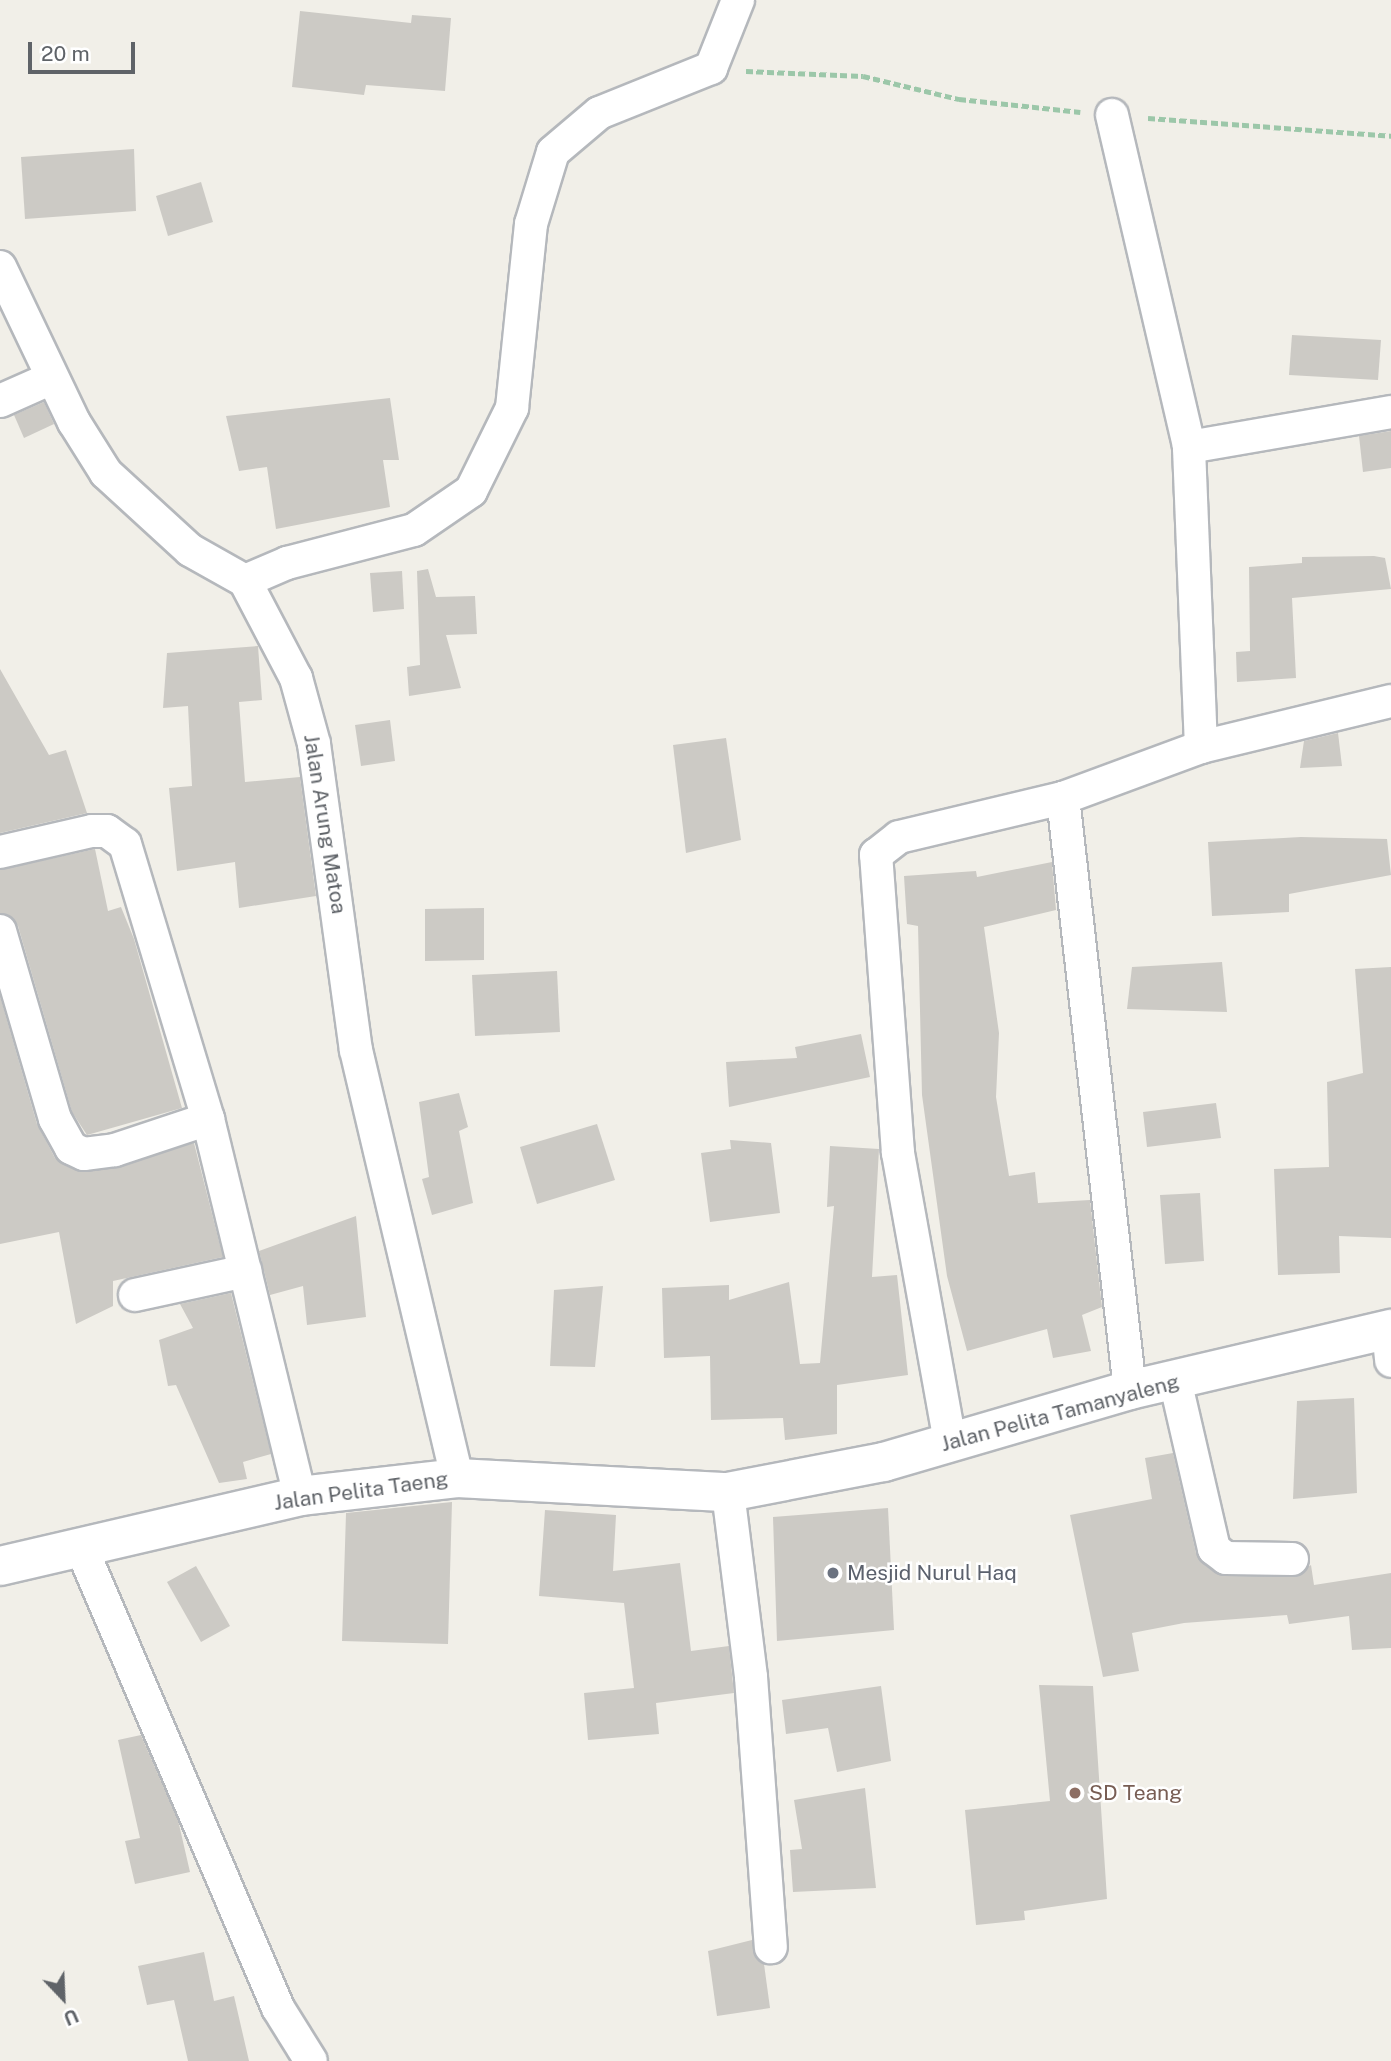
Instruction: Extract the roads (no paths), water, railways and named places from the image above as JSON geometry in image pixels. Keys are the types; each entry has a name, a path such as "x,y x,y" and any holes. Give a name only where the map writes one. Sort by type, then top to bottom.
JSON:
{"street":[{"path":"0,267 52,378 106,473 190,550 245,581 287,563 414,530 471,491 512,408 531,224 554,152 599,113 711,68 738,0"},
{"path":"1112,115 1189,447 1201,747"},
{"path":"0,401 52,378"},
{"path":"1189,447 1391,412"},
{"name":"Jalan Arung Matoa","path":"245,581 296,678 314,744 356,1050 457,1478"},
{"path":"950,1443 898,1153 876,856 899,838 1063,798 1201,747 1391,701"},
{"path":"1063,798 1130,1390"},
{"path":"0,852 92,831 107,831 125,844 208,1119 300,1496"},
{"path":"0,931 55,1119 71,1148 84,1154 114,1150 208,1119"},
{"path":"135,1295 245,1271"},
{"name":"Jalan Pelita Tamanyaleng","path":"728,1492 950,1443 1130,1390 1390,1340"},
{"path":"1175,1380 1214,1549 1226,1558 1292,1559"},
{"name":"Jalan Pelita Taeng","path":"0,1566 300,1496 457,1478 728,1492"},
{"path":"728,1492 753,1702 771,1947"},
{"path":"81,1547 278,2008 311,2061"}],"place":[{"name":"Mesjid Nurul Haq","path":"833,1573"},
{"name":"SD Teang","path":"1075,1793"}]}
